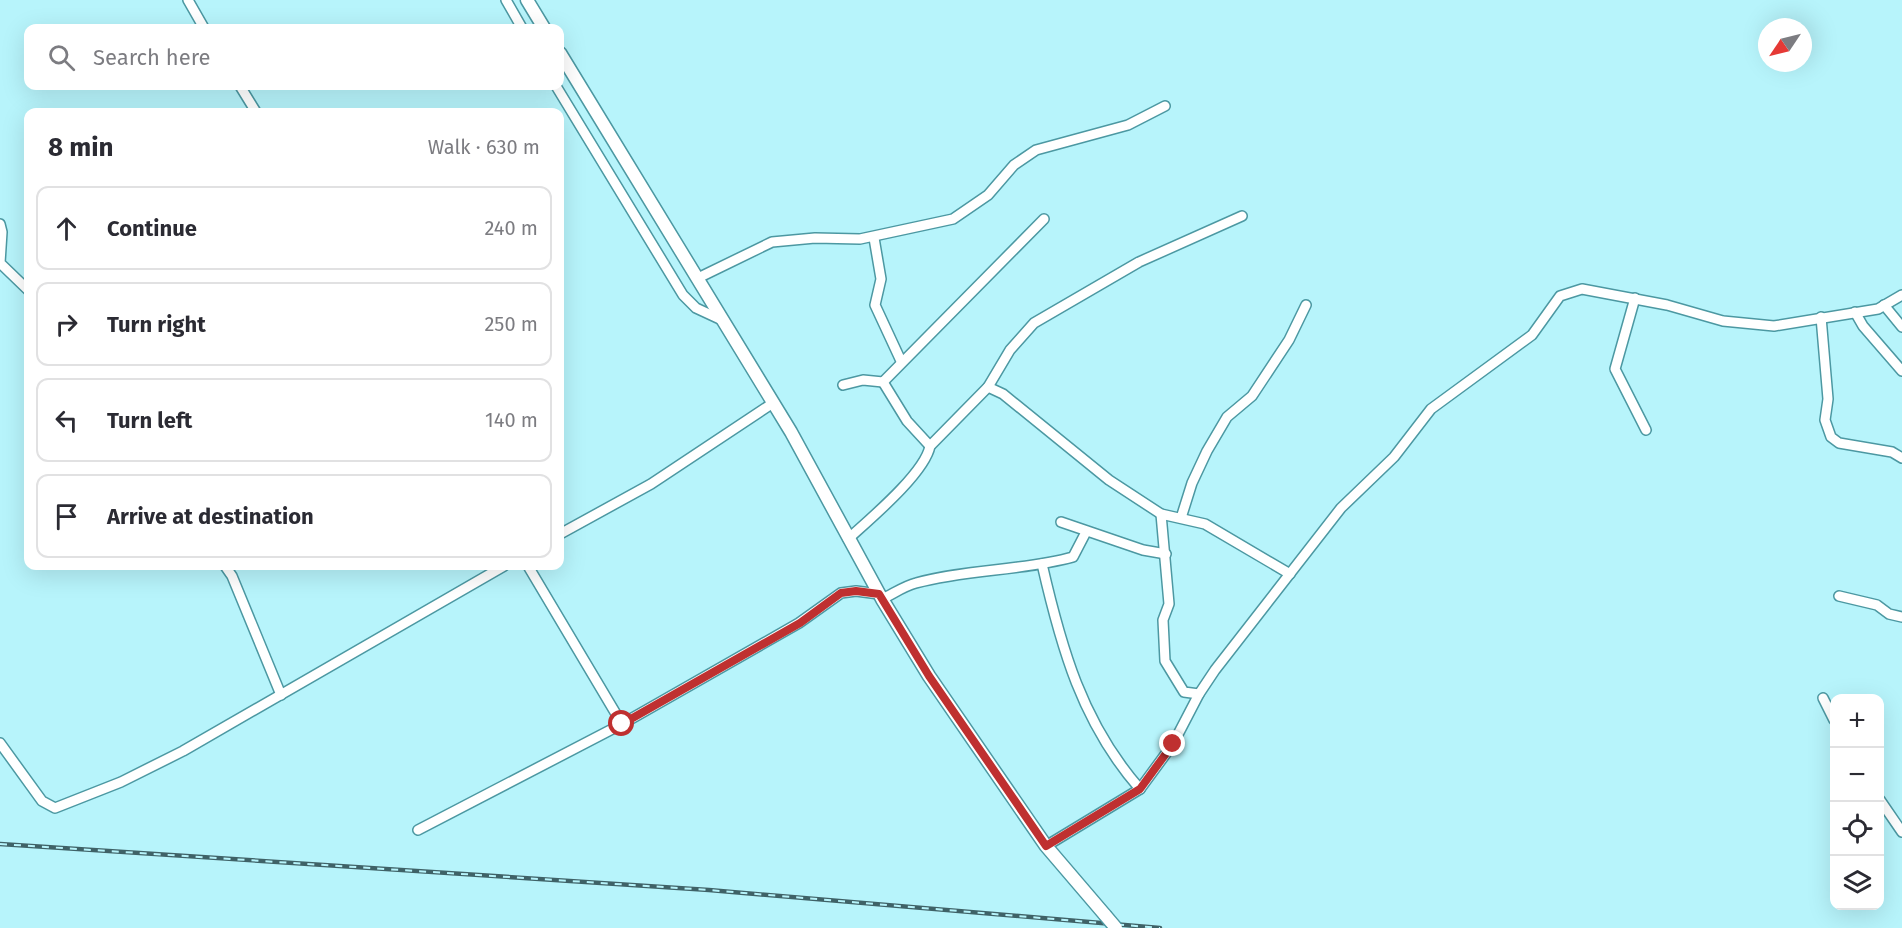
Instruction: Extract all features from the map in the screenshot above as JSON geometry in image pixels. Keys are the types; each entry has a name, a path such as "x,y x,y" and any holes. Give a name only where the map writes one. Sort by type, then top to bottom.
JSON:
{"main road":[{"path":"527,0 542,24"},
{"path":"564,60 773,403 880,596 929,676 1046,846 1116,928"}],"street":[{"path":"188,0 202,24"},
{"path":"506,0 520,24"},
{"path":"242,90 254,108"},
{"path":"558,90 683,295 696,308 725,322"},
{"path":"698,278 772,242 815,238 874,238 953,219 988,195 1014,165 1036,150 1128,125 1165,106"},
{"path":"848,539 885,505 920,467 928,456 930,446 988,387 1010,350 1034,323 1139,262 1242,216"},
{"path":"883,382 901,361 1044,219"},
{"path":"0,224 2,232 0,263 24,287"},
{"path":"874,238 881,279 875,305 901,361"},
{"path":"1046,846 1140,789 1173,744 1199,694 1341,508 1394,457 1431,409 1532,335 1560,296 1582,289 1635,298 1723,321 1774,326 1884,305 1902,295"},
{"path":"1635,298 1615,369 1646,430"},
{"path":"1181,518 1192,483 1227,417 1252,396 1289,340 1306,305"},
{"path":"1884,305 1902,327"},
{"path":"1855,312 1863,326 1902,371"},
{"path":"1821,317 1828,399 1826,420 1831,437 1839,443 1892,452 1902,458"},
{"path":"843,385 863,380 883,382"},
{"path":"883,382 908,421 930,446"},
{"path":"988,387 1003,394 1109,480 1161,514 1205,524 1290,574"},
{"path":"564,532 651,484 773,403"},
{"path":"1161,514 1169,604 1163,620 1165,661 1184,692 1199,694"},
{"path":"1061,522 1086,532 1166,554"},
{"path":"418,830 468,807 622,724 800,623 841,593 856,591 880,596 913,584 950,575 1042,564 1073,557 1086,532"},
{"path":"1042,564 1063,651 1082,697 1101,737 1140,789"},
{"path":"228,570 280,695"},
{"path":"0,743 42,801 55,808 121,782 183,751 497,570"},
{"path":"530,570 622,724"},
{"path":"1839,596 1877,605 1889,614 1902,617"},
{"path":"1823,698 1830,712"},
{"path":"1881,802 1902,832"}],"railway":[{"path":"0,844 709,890 1160,928"}],"route":[{"path":"622,724 800,623 841,593 856,591 879,594 929,676 1046,846 1140,789 1173,744"}]}
